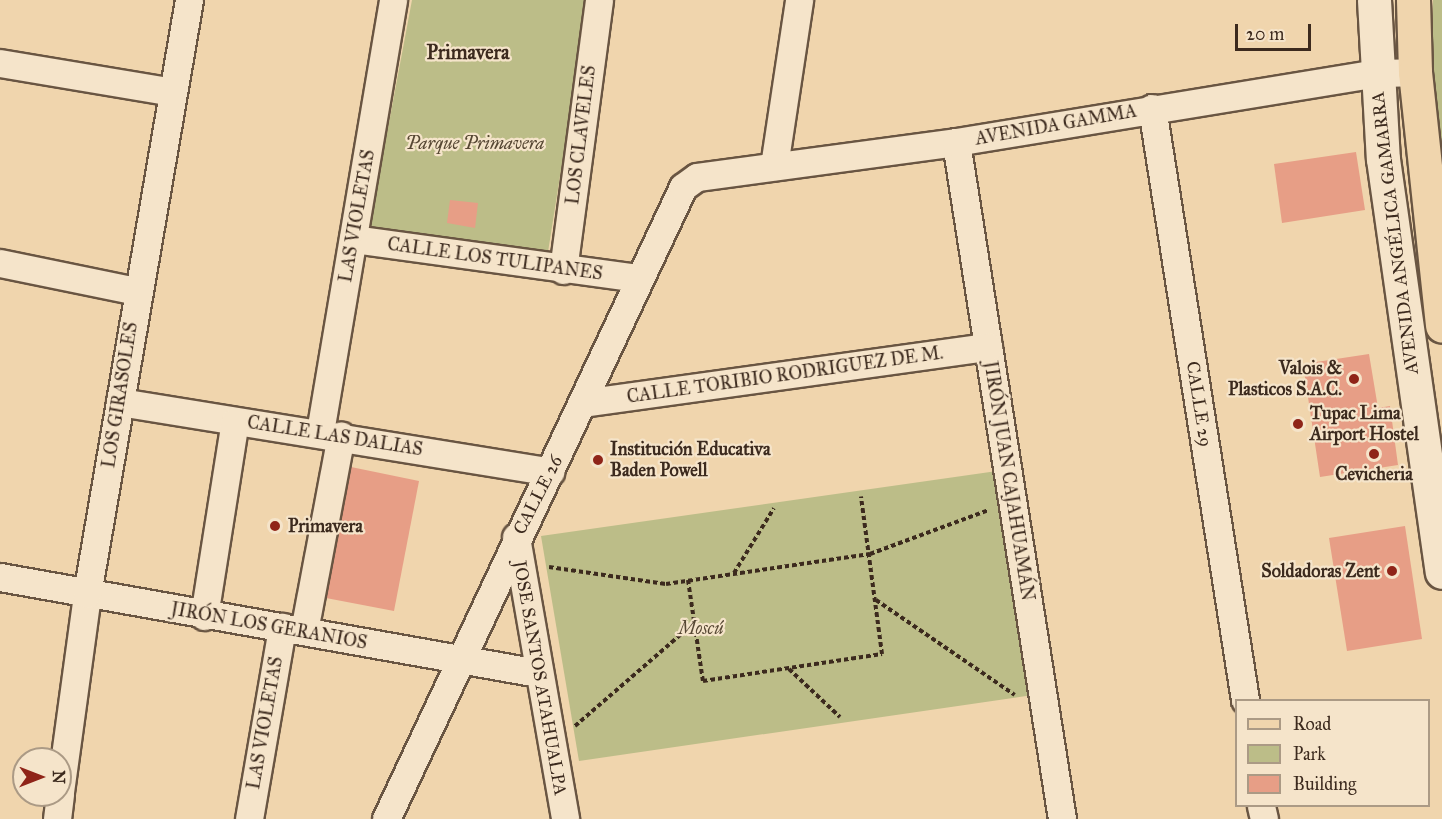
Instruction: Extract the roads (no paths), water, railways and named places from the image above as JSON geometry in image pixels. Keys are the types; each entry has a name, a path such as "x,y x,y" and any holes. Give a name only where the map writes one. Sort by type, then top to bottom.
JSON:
{"main road":[{"name":"AVENIDA ANGÉLICA GAMARRA","path":"1374,0 1376,73 1395,251 1442,572"},
{"name":"AVENIDA ANGÉLICA GAMARRA","path":"1413,0 1415,72 1442,326"}],"street":[{"name":"LOS GIRASOLES","path":"66,747 87,594 137,291 189,0"},
{"name":"LAS VIOLETAS","path":"249,819 293,629 330,433 353,239 393,0"},
{"name":"LOS CLAVELES","path":"563,270 599,0"},
{"path":"774,166 799,0"},
{"path":"0,63 173,92"},
{"name":"AVENIDA GAMMA","path":"697,177 956,142 1376,73 1415,72"},
{"name":"CALLE 29","path":"1152,108 1245,699"},
{"name":"JIRÓN JUAN CAJAHUAMÁN","path":"956,142 1062,819"},
{"name":"CALLE 26","path":"386,819 516,537 582,403 636,278 683,187 697,177"},
{"name":"CALLE LOS TULIPANES","path":"353,239 563,270 636,278"},
{"path":"0,262 137,291"},
{"name":"CALLE TORIBIO RODRIGUEZ DE M.","path":"582,403 988,347"},
{"name":"CALLE LAS DALIAS","path":"120,402 235,421 330,433 550,472"},
{"path":"204,616 235,421"},
{"name":"JOSE SANTOS ATAHUALPA","path":"516,537 565,819"},
{"name":"JIRÓN LOS GERANIOS","path":"0,577 204,616 293,629 458,661 538,673"}],"place":[{"name":"Valois & Plasticos S.A.C.","path":"1354,379"},
{"name":"Tupac Lima Airport Hostel","path":"1298,424"},
{"name":"Cevicheria","path":"1374,454"},
{"name":"Institución Educativa Baden Powell","path":"598,460"},
{"name":"Primavera","path":"275,526"},
{"name":"Soldadoras Zent","path":"1392,571"}],"district":[{"name":"Primavera","path":"468,52"}],"park label":[{"name":"Parque Primavera","path":"475,143"},
{"name":"Moscú","path":"701,628"}]}
